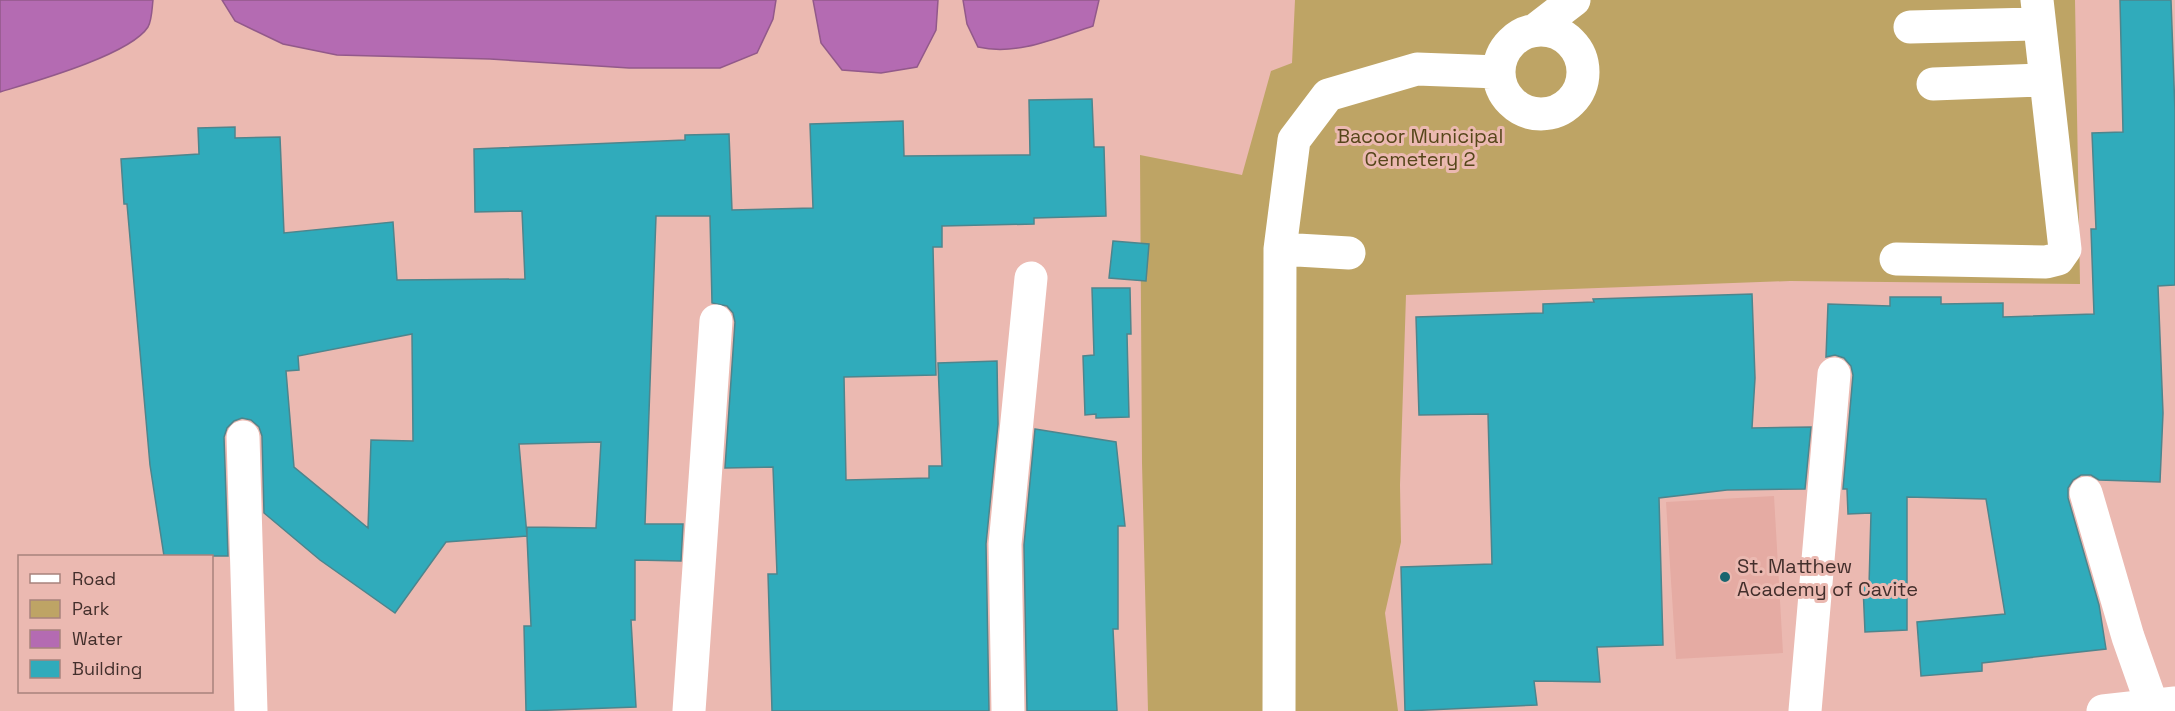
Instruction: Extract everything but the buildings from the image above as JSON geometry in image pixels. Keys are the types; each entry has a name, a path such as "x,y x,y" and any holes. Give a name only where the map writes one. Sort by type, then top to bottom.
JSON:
{"street":[{"path":"1534,30 1555,31 1572,42 1585,67 1580,94 1558,112 1530,115 1507,98 1498,72 1503,53 1516,37 1534,30 1574,0"},
{"path":"1572,42 1580,36 1586,26 1591,0"},
{"path":"1896,259 2046,262 2058,259 2064,249 2038,12 1910,27"},
{"path":"1279,711 1280,249 1294,140 1328,95 1418,69 1498,72"},
{"path":"1933,84 2044,80"},
{"path":"1280,249 1349,253"},
{"path":"1008,711 1005,544 1031,278"},
{"path":"689,711 716,321"},
{"path":"1805,711 1834,374"},
{"path":"243,437 251,711"},
{"path":"2086,493 2128,637 2164,704 2109,711"}],"shaded area":[{"name":"St. Matthew Academy of Cavite","path":"1774,496 1783,653 1676,659 1666,502"}],"green space":[{"name":"Bacoor Municipal Cemetery 2","path":"1295,0 2075,0 2080,284 1790,281 1406,295 1400,485 1401,542 1385,613 1398,711 1148,711 1142,463 1140,155 1242,175 1271,71 1292,63"}],"water":[{"path":"0,0 153,0 148,27 122,48 80,66 0,92"},
{"path":"222,0 776,0 773,19 757,53 720,68 629,68 490,59 337,55 283,44 235,21"},
{"path":"813,0 938,0 936,30 917,67 881,73 842,70 821,43"},
{"path":"963,0 1099,0 1093,26 1036,44 993,49 978,47 967,24"}],"place":[{"name":"St. Matthew Academy of Cavite","path":"1725,577"}]}
